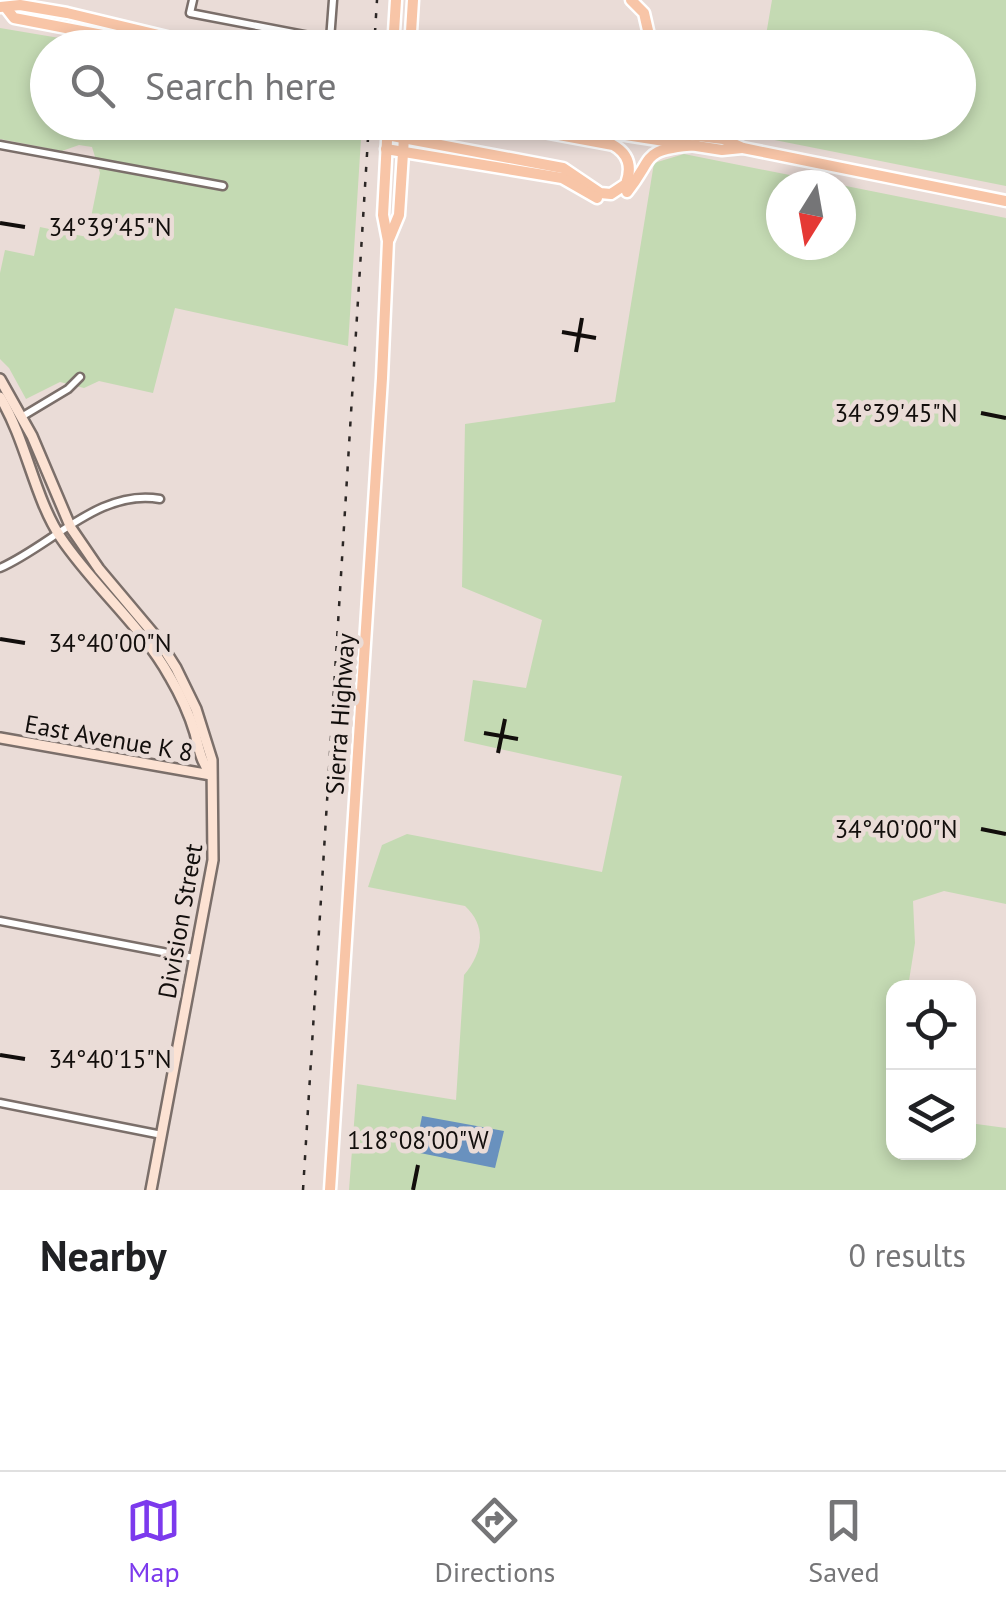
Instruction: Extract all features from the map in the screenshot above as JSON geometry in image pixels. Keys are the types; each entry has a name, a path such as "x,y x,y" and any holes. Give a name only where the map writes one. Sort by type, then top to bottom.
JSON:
{"main road":[{"path":"394,30 396,0"},
{"path":"411,30 413,0"},
{"path":"631,0 644,14 648,30"},
{"path":"5,5 14,18 76,30"},
{"path":"5,5 67,13 138,30"},
{"name":"Sierra Highway","path":"330,1190 382,378 388,241 383,215 387,140"},
{"path":"396,140 562,178 596,198 609,200 630,189 651,155 696,145"},
{"name":"Sierra Highway","path":"388,241 398,215 403,140"},
{"path":"386,149 403,144 564,168 600,193 611,194 626,184 629,163 623,152 612,145 585,140"},
{"path":"661,140 722,150 742,148"},
{"path":"717,140 1006,201"},
{"path":"0,379 23,416 71,528 99,569 158,638 176,668 202,722 212,760 211,775"},
{"path":"0,398 22,439 48,515 59,535 168,672 187,712 202,762 211,775"},
{"name":"East Avenue K 8","path":"0,738 211,775"},
{"name":"Division Street","path":"151,1190 213,860 215,804 211,775"}],"street":[{"path":"193,0 190,13 278,30"},
{"path":"331,30 334,0"},
{"path":"0,145 223,186"},
{"path":"23,416 68,390 80,378"},
{"path":"0,568 118,500 160,500"},
{"path":"0,921 195,958"},
{"path":"0,1103 162,1135"}],"green space":[{"path":"772,0 1006,0 1006,186 775,140 976,140 976,30 767,30"},
{"path":"0,28 30,33 30,140 361,140 348,346 175,308 153,393 99,381 84,388 60,382 26,399 0,359 0,273 5,250 34,256 40,227 87,237 100,173 92,147 79,145 62,151 0,139"},
{"path":"684,154 766,170 766,260 856,260 856,188 1006,218 1006,904 944,891 913,901 915,943 909,980 886,980 886,1160 976,1160 976,1124 1006,1128 1006,1190 349,1190 357,1084 456,1100 464,975 480,941 477,923 465,906 368,887 382,845 407,834 602,872 622,776 464,741 473,680 526,688 542,620 462,587 465,424 615,402 654,163"}],"water":[{"path":"422,1116 504,1131 495,1168 415,1152"}],"railway":[{"path":"375,30 377,0"},
{"path":"303,1190 368,140"}]}
